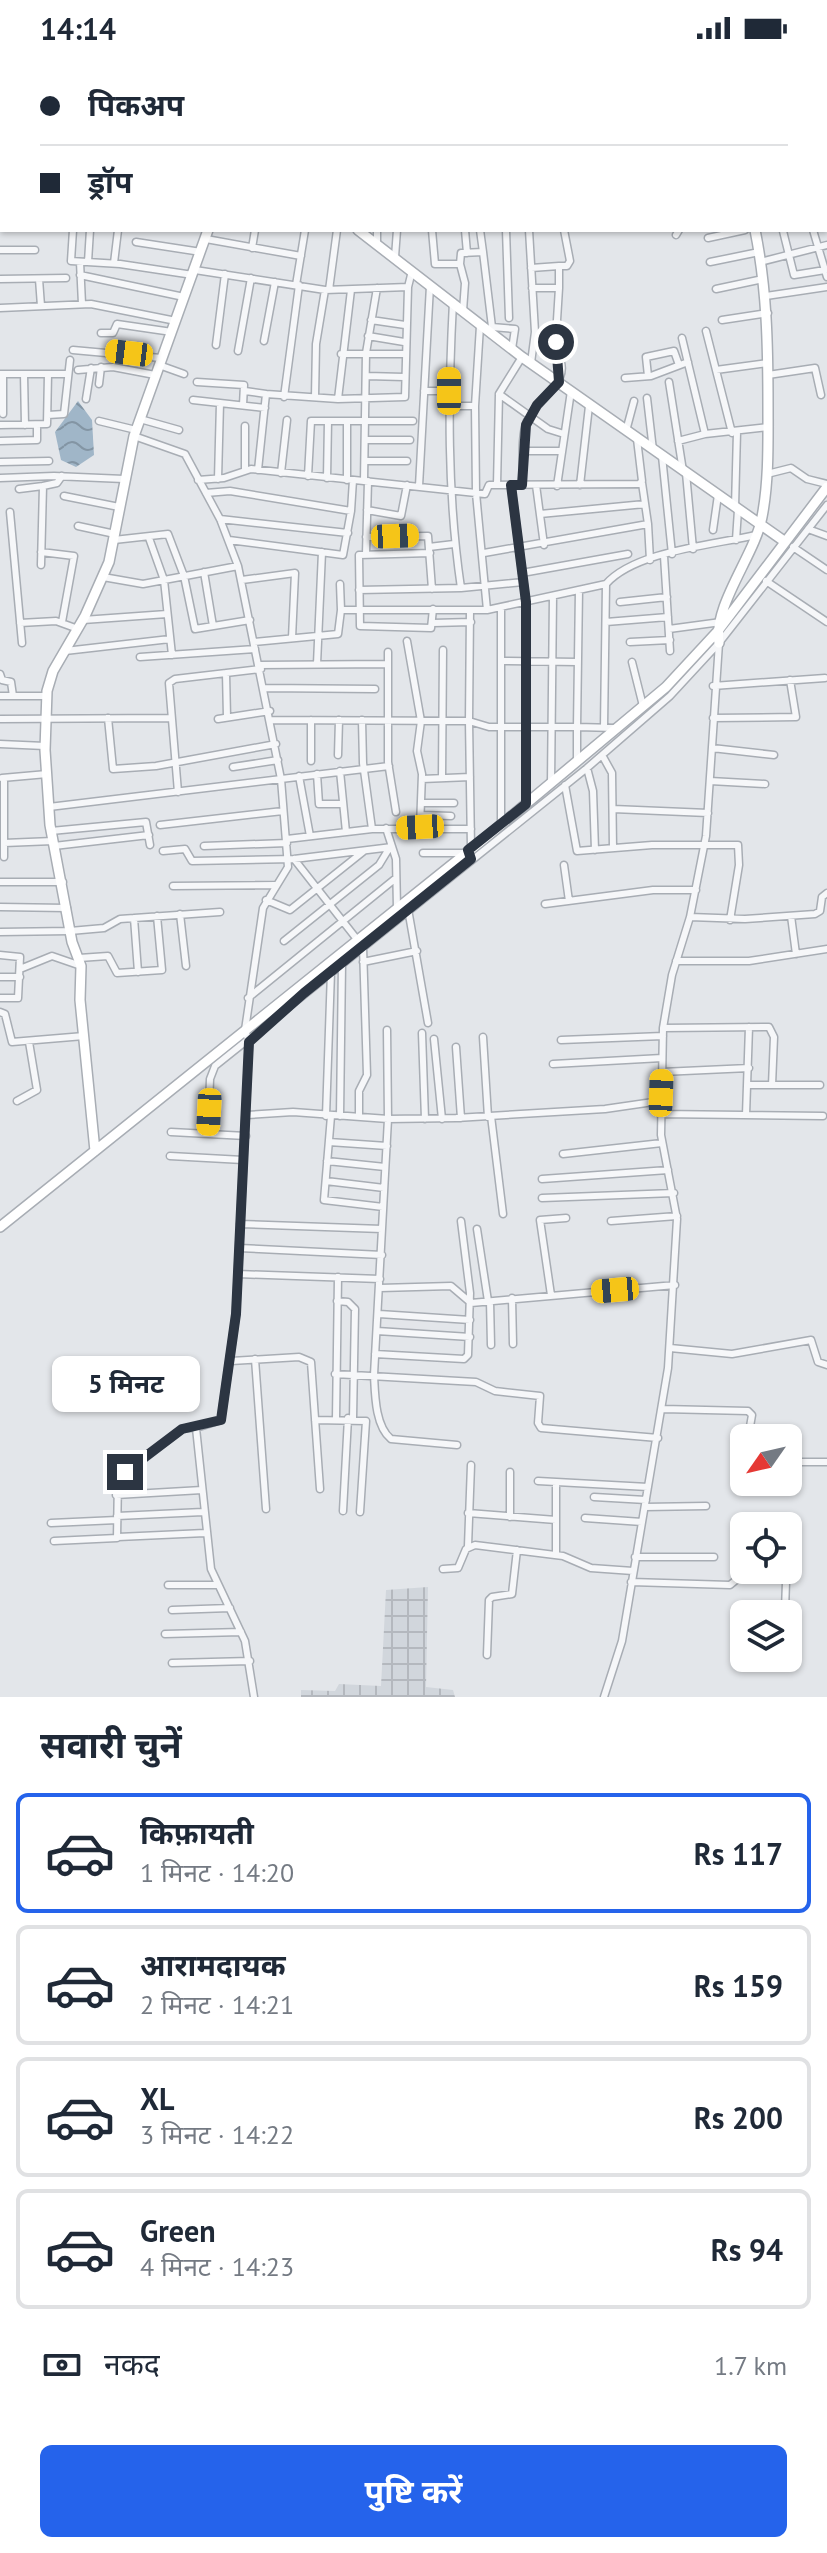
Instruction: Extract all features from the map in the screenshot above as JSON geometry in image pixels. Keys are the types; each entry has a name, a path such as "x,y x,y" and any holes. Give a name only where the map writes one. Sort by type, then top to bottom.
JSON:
{"street":[{"path":"73,232 71,260 225,274 327,290 408,287"},
{"path":"82,304 80,275 90,232"},
{"path":"114,263 118,232"},
{"path":"252,248 255,232"},
{"path":"284,397 305,232"},
{"path":"315,397 316,344 337,232"},
{"path":"361,232 430,283 480,326 491,331 589,406 827,570"},
{"path":"377,232 377,244"},
{"path":"395,257 397,232"},
{"path":"432,232 435,264 460,264"},
{"path":"465,232 467,253"},
{"path":"480,232 491,331"},
{"path":"506,232 509,318"},
{"path":"497,485 499,394 526,360 535,332 529,232"},
{"path":"531,268 567,266 570,261 564,232"},
{"path":"708,238 736,232"},
{"path":"604,1697 619,1655 663,1409 670,1348 677,1216 662,1143 663,1032 676,961 690,917 705,847 718,637 721,622 760,525 766,474 768,313 755,232"},
{"path":"783,232 794,275 826,273 814,232"},
{"path":"95,1151 80,962 70,931 49,807 45,746 49,679 103,577 115,537 135,433 207,234 252,248 301,256"},
{"path":"136,242 201,252"},
{"path":"710,262 788,255 827,245"},
{"path":"0,250 35,250"},
{"path":"463,311 465,283 460,254 483,252"},
{"path":"522,485 526,425 530,415 559,382 560,357 555,352 559,266"},
{"path":"245,391 284,397 404,398 405,325 412,271"},
{"path":"216,345 225,274"},
{"path":"80,275 184,297"},
{"path":"0,279 66,278"},
{"path":"238,351 251,278"},
{"path":"39,279 41,306"},
{"path":"716,289 763,279"},
{"path":"264,341 275,282"},
{"path":"419,486 430,283"},
{"path":"766,296 827,287"},
{"path":"366,554 366,353 377,288"},
{"path":"532,288 559,288"},
{"path":"338,399 351,290"},
{"path":"453,302 449,489 461,588"},
{"path":"0,308 82,304 111,306 176,321"},
{"path":"722,320 768,313"},
{"path":"371,320 405,325"},
{"path":"101,333 112,334 117,324 172,332"},
{"path":"480,326 475,406 476,493 487,610"},
{"path":"491,331 515,329 512,349"},
{"path":"706,331 734,432 736,540"},
{"path":"368,336 404,342"},
{"path":"682,338 705,434"},
{"path":"73,350 184,374"},
{"path":"648,376 645,359 648,356 674,351 679,365"},
{"path":"341,354 404,354"},
{"path":"48,415 64,414 70,360"},
{"path":"625,378 648,376 688,362"},
{"path":"716,370 768,363"},
{"path":"78,370 158,366"},
{"path":"99,384 101,367"},
{"path":"86,399 91,368"},
{"path":"768,375 816,369 821,395"},
{"path":"3,414 1,374 67,374"},
{"path":"24,374 25,425"},
{"path":"0,425 47,424 48,374"},
{"path":"367,376 404,377"},
{"path":"197,382 244,385 243,405"},
{"path":"669,382 693,549"},
{"path":"424,391 449,391"},
{"path":"557,486 571,391"},
{"path":"258,470 266,394"},
{"path":"499,394 548,429 564,434"},
{"path":"647,398 672,554"},
{"path":"193,400 265,408"},
{"path":"626,431 634,401"},
{"path":"218,479 220,403"},
{"path":"450,406 475,406"},
{"path":"580,485 589,406"},
{"path":"140,419 179,430"},
{"path":"281,473 287,420"},
{"path":"99,421 183,451 229,540 242,580 270,711 291,858 361,943 367,1075 359,1091 359,1117"},
{"path":"327,478 328,421"},
{"path":"229,540 345,554 351,511 347,421"},
{"path":"308,476 310,422 413,421"},
{"path":"0,441 37,440 37,425"},
{"path":"245,426 245,470"},
{"path":"678,441 705,434 768,427"},
{"path":"637,438 650,560"},
{"path":"366,440 410,440"},
{"path":"524,451 562,451"},
{"path":"0,462 49,461"},
{"path":"365,461 407,461"},
{"path":"423,853 469,854 577,762 598,752 670,696 766,581 827,486 807,479 791,468 766,474"},
{"path":"198,480 258,470 487,494 488,485 642,483"},
{"path":"0,478 62,476 124,479"},
{"path":"19,489 57,483 62,476"},
{"path":"367,510 402,515 407,485"},
{"path":"511,485 526,602 526,804"},
{"path":"536,485 544,545"},
{"path":"41,565 43,486"},
{"path":"206,493 230,491 351,511"},
{"path":"713,530 718,495"},
{"path":"64,496 119,507"},
{"path":"540,514 645,504"},
{"path":"208,1134 213,1069 247,1036 469,854 587,768 616,728 718,637 789,544 808,529 827,505"},
{"path":"10,512 22,643"},
{"path":"220,519 348,533"},
{"path":"484,553 544,545 648,524"},
{"path":"78,526 115,537 149,538 167,533 184,576 193,628 250,620"},
{"path":"808,529 827,536"},
{"path":"366,537 427,535 432,589"},
{"path":"341,610 487,610 606,584 631,565 756,535"},
{"path":"149,538 164,580 172,655"},
{"path":"433,609 431,628 361,629 358,557 430,550 454,544"},
{"path":"626,546 631,565"},
{"path":"41,552 74,556 62,622"},
{"path":"317,664 322,552"},
{"path":"522,573 628,554"},
{"path":"664,556 670,651"},
{"path":"103,577 137,584 238,566"},
{"path":"204,572 213,626"},
{"path":"242,580 295,573 292,638"},
{"path":"766,581 827,622"},
{"path":"359,590 461,588 523,582"},
{"path":"140,657 338,634 340,584"},
{"path":"604,727 606,584"},
{"path":"577,762 579,590"},
{"path":"551,783 553,596"},
{"path":"620,602 667,597"},
{"path":"501,607 501,824"},
{"path":"469,854 470,610"},
{"path":"20,623 80,624 167,614"},
{"path":"606,622 668,617"},
{"path":"433,623 471,622"},
{"path":"669,629 721,622"},
{"path":"65,651 170,639"},
{"path":"630,642 670,640"},
{"path":"407,641 421,721 417,751 422,779 420,827"},
{"path":"442,778 443,650"},
{"path":"388,652 389,766 396,812"},
{"path":"501,661 577,662"},
{"path":"632,662 643,706"},
{"path":"178,792 170,718 168,686 171,681 260,667 388,664"},
{"path":"226,673 227,717"},
{"path":"0,674 2,680 11,682 13,696"},
{"path":"713,686 825,678"},
{"path":"713,718 796,717 790,680"},
{"path":"264,688 375,689"},
{"path":"0,696 47,696"},
{"path":"218,719 270,711"},
{"path":"108,718 113,769 175,763 276,744"},
{"path":"0,719 170,718"},
{"path":"271,720 469,721 500,727 616,728"},
{"path":"311,720 311,761"},
{"path":"338,755 339,720"},
{"path":"362,720 363,768 372,829"},
{"path":"0,744 45,746"},
{"path":"712,748 774,755"},
{"path":"598,752 612,773 613,848"},
{"path":"233,767 278,760"},
{"path":"49,807 389,766"},
{"path":"587,768 593,791 595,850"},
{"path":"340,771 346,832"},
{"path":"4,857 2,778 47,774"},
{"path":"317,774 319,804 343,804"},
{"path":"299,776 310,836"},
{"path":"422,779 470,777"},
{"path":"710,781 765,784"},
{"path":"565,785 575,849 736,844 740,848 730,920"},
{"path":"421,803 454,803"},
{"path":"613,809 708,813"},
{"path":"160,825 283,811"},
{"path":"421,815 451,816"},
{"path":"53,840 145,821 150,845"},
{"path":"204,846 287,841 386,828 471,829"},
{"path":"386,828 403,908 417,951 428,1023"},
{"path":"4,843 149,835"},
{"path":"163,851 185,849 192,861 291,858 391,847"},
{"path":"284,941 379,865 391,847"},
{"path":"266,900 290,910 365,850"},
{"path":"118,1537 118,1479 148,1452 186,1428 221,1420 231,1361 238,1274 247,1115 248,998 258,929 266,900 291,858"},
{"path":"564,865 569,901"},
{"path":"248,998 396,878"},
{"path":"0,882 63,882"},
{"path":"173,886 275,885"},
{"path":"545,904 653,890 696,890"},
{"path":"690,917 730,920 819,913 822,897 827,893"},
{"path":"0,907 67,908"},
{"path":"0,932 104,928 116,920 220,912"},
{"path":"180,914 186,966"},
{"path":"0,977 20,973 52,956 80,962 108,956 117,973 163,970 157,916"},
{"path":"791,916 796,954"},
{"path":"134,918 138,972"},
{"path":"0,1227 342,964 361,943"},
{"path":"676,961 749,961 827,949"},
{"path":"363,962 417,951"},
{"path":"0,955 20,956 18,998 0,998"},
{"path":"340,1116 342,964"},
{"path":"331,971 329,1142 324,1200 328,1203 383,1207"},
{"path":"0,1012 5,1014 12,1042 84,1036"},
{"path":"746,1115 749,1027"},
{"path":"561,1040 769,1027 773,1032 772,1085"},
{"path":"387,1030 387,1146 374,1375 378,1410 387,1436 398,1441 457,1445"},
{"path":"422,1033 425,1119"},
{"path":"483,1037 503,1214"},
{"path":"434,1039 442,1119"},
{"path":"17,1101 37,1090 29,1042"},
{"path":"456,1047 461,1118"},
{"path":"553,1064 662,1058"},
{"path":"662,1072 749,1068"},
{"path":"748,1085 820,1085"},
{"path":"247,1115 293,1112 388,1119 442,1119 660,1101"},
{"path":"660,1114 823,1116"},
{"path":"171,1132 246,1136"},
{"path":"329,1142 387,1146"},
{"path":"563,1154 662,1143"},
{"path":"170,1156 243,1160"},
{"path":"327,1161 385,1167"},
{"path":"542,1179 668,1170"},
{"path":"326,1181 384,1188"},
{"path":"542,1198 674,1193"},
{"path":"611,1221 677,1216"},
{"path":"551,1295 540,1220 566,1218"},
{"path":"375,1354 464,1359 469,1353 471,1303 461,1221"},
{"path":"240,1224 382,1229"},
{"path":"477,1229 489,1301 491,1345"},
{"path":"239,1248 382,1255"},
{"path":"238,1274 380,1279"},
{"path":"336,1419 338,1277"},
{"path":"380,1288 451,1286 471,1303 675,1285"},
{"path":"512,1298 513,1344"},
{"path":"337,1301 348,1302 355,1307 354,1375 343,1511"},
{"path":"379,1314 470,1320"},
{"path":"377,1331 470,1337"},
{"path":"670,1348 732,1354 811,1340 818,1364 827,1365"},
{"path":"231,1361 309,1358 313,1367 320,1489"},
{"path":"255,1359 266,1509"},
{"path":"335,1374 463,1380 495,1391 537,1394 542,1398 538,1423 541,1428 658,1438"},
{"path":"663,1409 748,1411 752,1415 750,1424"},
{"path":"315,1420 365,1419 360,1512"},
{"path":"197,1427 205,1533 217,1585 241,1632 250,1661 254,1697"},
{"path":"802,1462 827,1462"},
{"path":"443,1569 461,1566 468,1546 471,1465"},
{"path":"510,1472 510,1517"},
{"path":"538,1481 648,1487"},
{"path":"556,1482 556,1555"},
{"path":"116,1495 202,1490"},
{"path":"594,1497 706,1506"},
{"path":"51,1523 203,1512"},
{"path":"468,1513 556,1520"},
{"path":"585,1518 642,1522"},
{"path":"54,1541 205,1533"},
{"path":"468,1546 556,1555 591,1568 633,1571"},
{"path":"487,1655 489,1600 512,1594 517,1550"},
{"path":"635,1557 714,1557"},
{"path":"631,1582 730,1585 742,1575 782,1578 786,1582 785,1600"},
{"path":"168,1585 217,1585"},
{"path":"172,1610 230,1608"},
{"path":"165,1634 241,1632"},
{"path":"172,1663 250,1661"}],"shaded area":[{"path":"428,1587 426,1687 453,1690 455,1697 301,1697 301,1690 335,1691 339,1684 381,1686 386,1590"}],"water":[{"path":"78,401 92,420 94,455 76,467 61,460 55,432"}],"route":[{"path":"125,1472 182,1429 215,1424 221,1420 236,1314 249,1042 304,993 471,859 468,850 526,804 526,602 511,485 522,485 527,420 561,377 560,357 555,352 556,342"}]}
